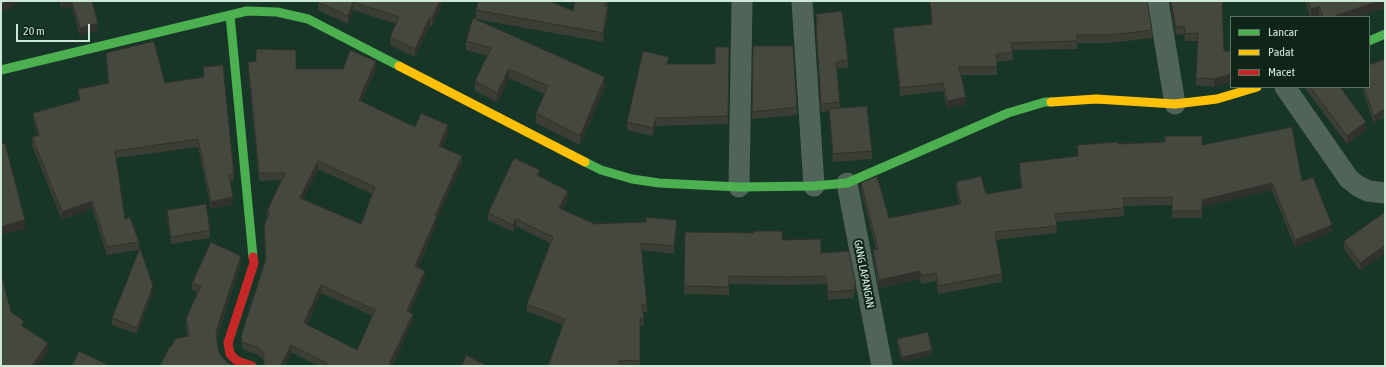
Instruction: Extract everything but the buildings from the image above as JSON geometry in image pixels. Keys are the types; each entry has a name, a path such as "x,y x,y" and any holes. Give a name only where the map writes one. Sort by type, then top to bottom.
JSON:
{"main road":[{"path":"1,70 247,11 277,12 308,19 601,170 632,179 659,183 739,187 814,186 847,182 1008,113 1045,102 1096,99 1175,104 1217,99 1253,88"},
{"path":"230,15 254,263 228,342 230,354 237,361 252,366"},
{"path":"1370,41 1385,34"}],"street":[{"path":"739,187 742,1"},
{"path":"802,1 814,186"},
{"path":"1158,1 1175,104"},
{"path":"1286,88 1350,179 1358,186 1368,190 1385,193"},
{"name":"GANG LAPANGAN","path":"847,182 882,366"}],"traffic: fast":[{"path":"1,70 247,11 277,12 308,19 399,66"},
{"path":"230,15 253,257"},
{"path":"1370,41 1385,34"},
{"path":"585,162 601,170 632,179 659,183 739,187 814,186 847,183 1008,113 1045,102 1051,102"}],"traffic: slow":[{"path":"399,66 585,162"},
{"path":"1051,102 1096,99 1175,104 1217,99 1254,88"}],"traffic: jam":[{"path":"252,366 237,361 230,354 228,343 254,263 253,257"}]}
